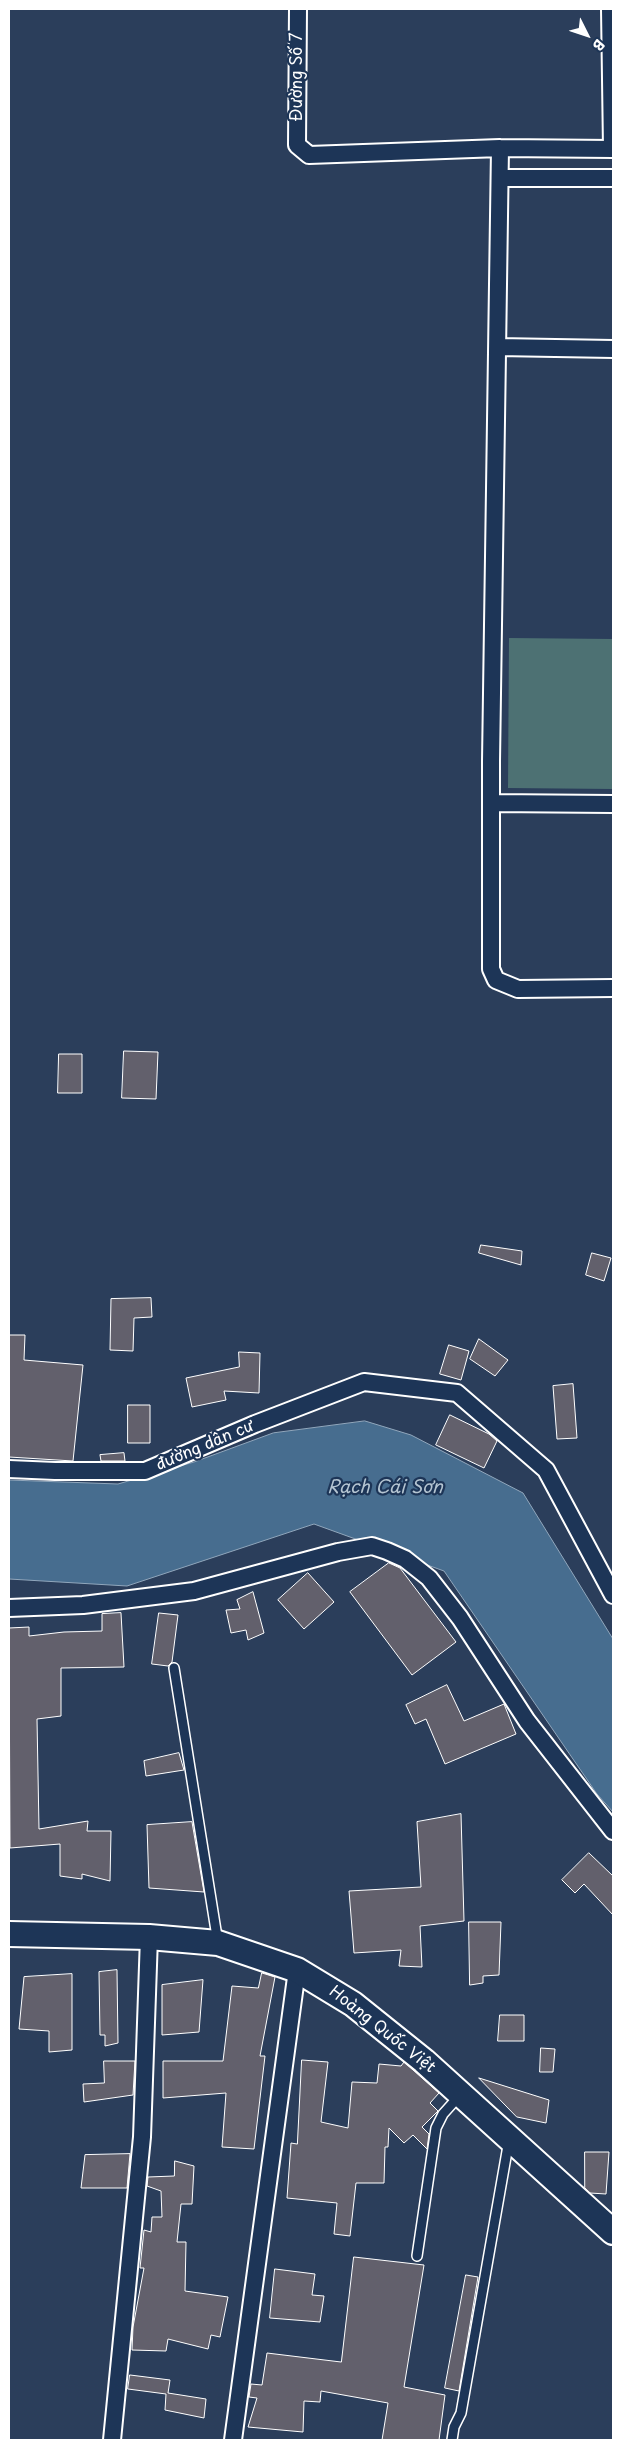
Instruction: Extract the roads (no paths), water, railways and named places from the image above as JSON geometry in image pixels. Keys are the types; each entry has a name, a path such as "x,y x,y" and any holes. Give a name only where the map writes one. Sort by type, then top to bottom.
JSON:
{"street":[{"name":"Đường Số 7","path":"298,9 297,145 310,155 500,148"},
{"path":"610,9 612,149 500,148 490,957 491,969 496,980 518,989 613,988"},
{"path":"500,178 613,178"},
{"path":"498,347 613,349"},
{"path":"491,803 613,804"},
{"name":"đường dân cư","path":"9,1469 56,1472 145,1471 256,1424 364,1382 457,1393 546,1470 613,1595"},
{"path":"9,1608 83,1605 194,1591 338,1552 372,1546 380,1548 405,1559 429,1578 460,1618 527,1721 613,1831"},
{"name":"Hoàng Quốc Việt","path":"9,1934 149,1936 218,1943 297,1970 352,2004 462,2094 613,2232"},
{"path":"112,2440 142,2137 149,1936"},
{"path":"233,2440 297,1970"}],"lane":[{"path":"174,1668 218,1943"},
{"path":"417,2256 436,2128 443,2114 462,2094"},
{"path":"452,2440 454,2427 461,2413 510,2138"}],"water":[{"name":"Rạch Cái Sơn","path":"365,1421 411,1435 523,1493 613,1639 613,1812 597,1794 444,1571 314,1524 127,1586 9,1579 9,1480 118,1484 194,1462 273,1433"}]}
